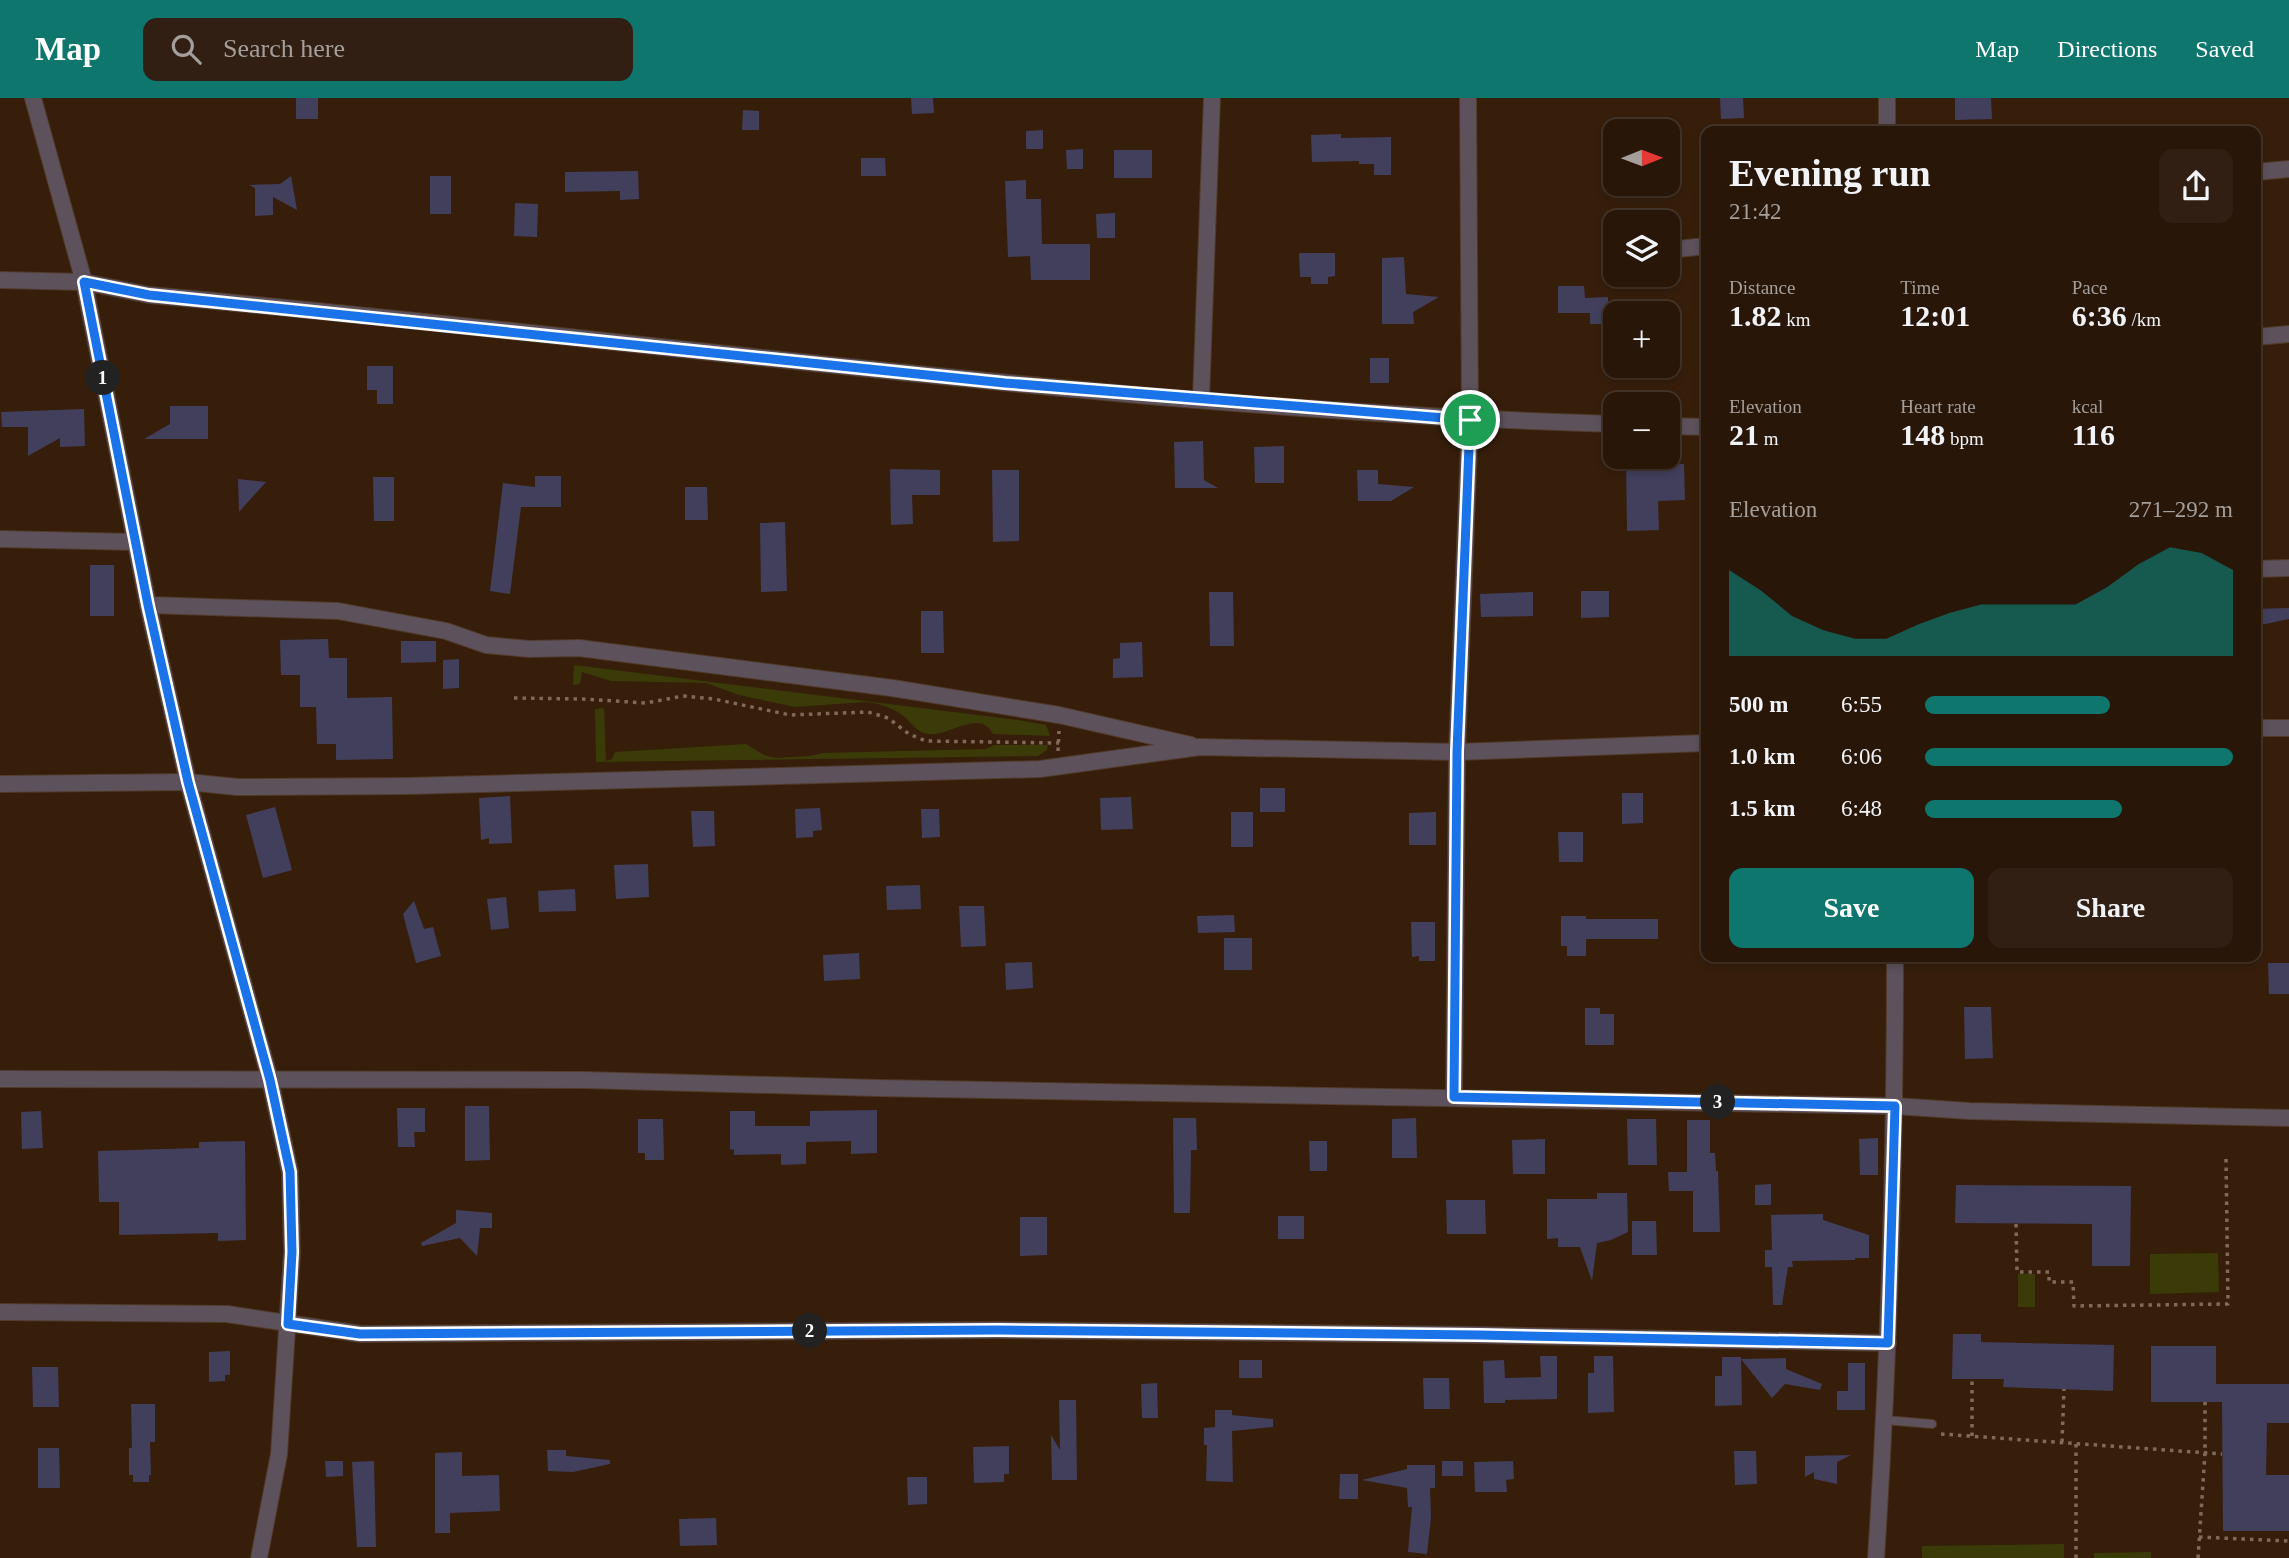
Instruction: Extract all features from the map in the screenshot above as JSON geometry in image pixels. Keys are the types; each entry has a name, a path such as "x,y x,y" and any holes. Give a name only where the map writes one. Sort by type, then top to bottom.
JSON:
{"street":[{"path":"33,98 84,282 148,605 188,782 270,1080 290,1172 292,1252 279,1454 259,1558"},
{"path":"1201,399 1212,98"},
{"path":"1454,1097 1457,752 1470,420 1468,98"},
{"path":"1887,98 1887,126"},
{"path":"2261,172 2289,169"},
{"path":"1680,249 1701,247"},
{"path":"0,280 84,282 149,295 1005,383 1470,420 1603,424"},
{"path":"2261,337 2289,334"},
{"path":"1680,426 1701,427"},
{"path":"0,538 135,542"},
{"path":"2261,569 2289,568"},
{"path":"148,605 338,611 446,631 486,645 529,649 579,648 892,688 1059,715 1200,747"},
{"path":"2261,728 2289,728"},
{"path":"0,784 188,782 237,787 408,786 1040,769 1200,747 1457,752 1701,743"},
{"path":"1875,1558 1888,1343 1895,1106 1895,962"},
{"path":"0,1079 585,1080 877,1088 1895,1106 1969,1111 2289,1118"},
{"path":"0,1312 227,1314 360,1334 1012,1330 1493,1335 1888,1343"}],"lane":[{"path":"1885,1420 1932,1424"}],"path":[{"path":"514,698 646,703 683,696 714,699 790,715 868,712 888,718 909,734 926,741 1059,743"},
{"path":"1058,766 1059,715"},
{"path":"2017,1224 2017,1272 2049,1272 2049,1282 2073,1282 2074,1306 2228,1304 2226,1159"},
{"path":"1972,1379 1972,1436"},
{"path":"2062,1442 2064,1389"},
{"path":"2198,1558 2205,1453 2205,1402"},
{"path":"1932,1424 1938,1425 1937,1433 2222,1454"},
{"path":"2076,1443 2076,1558"},
{"path":"2199,1537 2289,1541"}],"shaded area":[{"path":"574,665 1018,720 1046,725 1050,736 993,734 980,723 928,734 916,729 898,712 879,704 865,702 795,707 739,695 706,683 611,681 582,672 580,684 573,685"},
{"path":"604,708 606,761 612,759 615,752 746,744 764,755 776,758 823,753 1048,745 1047,750 1038,756 596,762 595,709"},
{"path":"2218,1253 2219,1292 2150,1294 2150,1254"},
{"path":"2018,1274 2035,1274 2035,1307 2018,1307"},
{"path":"2064,1544 2064,1558 1922,1558 1922,1546"},
{"path":"2151,1552 2151,1558 2094,1558 2094,1553"}],"building":[{"path":"296,98 318,98 318,119 296,119"},
{"path":"911,98 933,98 934,113 912,114"},
{"path":"1720,98 1743,98 1744,118 1721,119"},
{"path":"1955,98 1991,98 1992,119 1955,120"},
{"path":"743,110 759,111 759,130 742,130"},
{"path":"1043,130 1043,149 1026,149 1026,131"},
{"path":"1341,134 1341,138 1391,137 1391,175 1374,175 1374,164 1359,164 1359,161 1312,162 1311,135"},
{"path":"1083,149 1083,169 1067,169 1066,150"},
{"path":"1114,150 1152,150 1152,178 1114,178"},
{"path":"861,158 885,158 886,176 861,176"},
{"path":"638,171 639,199 620,200 620,191 565,192 565,172"},
{"path":"291,176 297,210 273,197 273,215 255,216 255,188 249,185 280,184"},
{"path":"430,176 451,176 451,214 430,214"},
{"path":"1026,180 1026,199 1041,199 1042,244 1090,244 1090,280 1031,280 1030,256 1008,257 1005,181"},
{"path":"515,203 538,204 537,237 514,236"},
{"path":"1115,213 1115,238 1097,238 1096,214"},
{"path":"1299,253 1335,253 1335,276 1328,277 1328,284 1311,284 1311,277 1300,277"},
{"path":"1404,257 1406,294 1439,297 1413,312 1414,324 1382,324 1382,258"},
{"path":"1558,286 1584,286 1585,298 1608,297 1608,301 1603,301 1603,324 1590,324 1590,313 1558,313"},
{"path":"1370,358 1389,358 1389,383 1370,383"},
{"path":"367,366 393,366 393,404 377,404 377,390 367,390"},
{"path":"170,406 208,406 208,439 144,439 170,424"},
{"path":"84,409 85,446 60,447 60,438 28,456 28,427 2,427 1,412"},
{"path":"1203,441 1204,480 1218,488 1175,488 1174,442"},
{"path":"1284,446 1284,483 1255,483 1254,447"},
{"path":"1680,464 1684,464 1685,500 1658,501 1659,530 1627,531 1626,469 1680,469"},
{"path":"890,469 940,470 940,495 912,495 913,524 891,525"},
{"path":"992,470 1019,470 1019,541 993,542"},
{"path":"1357,470 1378,470 1378,484 1414,487 1391,501 1358,501"},
{"path":"535,476 561,476 561,507 521,507 510,594 490,591 503,483 535,487"},
{"path":"373,477 394,477 394,521 374,521"},
{"path":"238,479 266,482 239,512"},
{"path":"685,487 707,487 708,520 685,520"},
{"path":"785,522 787,591 761,592 760,523"},
{"path":"90,565 114,565 114,616 90,616"},
{"path":"1581,591 1609,591 1609,617 1581,618"},
{"path":"1209,592 1233,592 1234,646 1210,646"},
{"path":"1533,592 1533,616 1481,617 1480,594"},
{"path":"2289,608 2289,619 2261,625 2261,609"},
{"path":"921,611 943,611 944,653 921,653"},
{"path":"328,639 329,658 347,658 347,698 392,697 393,759 336,760 336,744 317,744 316,707 300,707 300,675 281,675 280,640"},
{"path":"401,641 436,641 436,662 401,663"},
{"path":"1142,642 1143,677 1113,678 1113,659 1120,658 1120,643"},
{"path":"459,659 459,688 443,689 443,660"},
{"path":"1260,788 1285,788 1285,812 1260,812"},
{"path":"1622,793 1643,793 1643,823 1622,824"},
{"path":"510,796 512,843 489,844 489,838 481,840 479,798"},
{"path":"1131,797 1133,829 1101,830 1100,798"},
{"path":"275,807 292,870 263,878 246,815"},
{"path":"820,808 822,830 813,831 813,837 796,838 795,809"},
{"path":"921,809 939,809 940,837 922,838"},
{"path":"691,811 714,811 715,846 693,847"},
{"path":"1231,812 1253,812 1253,847 1231,847"},
{"path":"1436,812 1436,845 1409,845 1409,813"},
{"path":"1558,832 1583,832 1583,862 1559,862"},
{"path":"648,864 649,897 616,899 614,865"},
{"path":"920,885 921,909 887,910 886,886"},
{"path":"575,889 576,911 539,912 538,891"},
{"path":"506,897 509,928 491,930 487,899"},
{"path":"414,901 424,929 433,927 441,956 416,963 403,914"},
{"path":"959,906 984,906 986,946 961,947"},
{"path":"1234,915 1235,932 1198,933 1197,916"},
{"path":"1561,916 1586,916 1586,919 1658,919 1658,939 1586,939 1586,956 1567,956 1567,946 1561,946"},
{"path":"1411,922 1435,922 1435,961 1419,961 1419,956 1412,957"},
{"path":"1224,938 1252,938 1252,970 1224,970"},
{"path":"859,953 860,979 824,981 823,955"},
{"path":"1032,962 1033,988 1006,990 1005,963"},
{"path":"2268,963 2289,963 2289,994 2269,994"},
{"path":"1964,1007 1991,1007 1993,1058 1965,1059"},
{"path":"1585,1008 1600,1008 1600,1014 1614,1014 1614,1045 1585,1045"},
{"path":"465,1106 489,1106 490,1160 465,1161"},
{"path":"397,1108 425,1108 425,1132 414,1132 415,1147 398,1147"},
{"path":"877,1110 877,1153 851,1154 851,1141 806,1142 806,1164 781,1165 781,1154 734,1155 734,1149 730,1150 730,1111 755,1111 755,1126 810,1126 810,1111"},
{"path":"41,1111 43,1148 22,1149 21,1112"},
{"path":"1173,1118 1196,1118 1197,1150 1191,1150 1190,1213 1174,1213"},
{"path":"1416,1118 1417,1158 1392,1158 1392,1119"},
{"path":"638,1119 663,1119 664,1160 645,1160 645,1153 638,1153"},
{"path":"1627,1119 1656,1119 1657,1165 1628,1165"},
{"path":"1687,1120 1710,1120 1710,1153 1715,1153 1718,1171 1720,1232 1693,1232 1693,1191 1669,1191 1668,1172 1687,1172"},
{"path":"1878,1138 1878,1175 1860,1175 1859,1139"},
{"path":"1545,1139 1545,1174 1513,1174 1512,1140"},
{"path":"245,1141 246,1240 218,1241 218,1233 119,1235 119,1202 99,1202 98,1151 199,1148 199,1142"},
{"path":"1309,1141 1327,1141 1327,1171 1310,1171"},
{"path":"1771,1184 1771,1205 1755,1205 1755,1185"},
{"path":"1956,1185 2131,1186 2130,1266 2092,1266 2092,1224 1955,1223"},
{"path":"1597,1193 1627,1193 1628,1232 1597,1243 1592,1281 1580,1247 1558,1247 1558,1238 1547,1239 1547,1199 1597,1199"},
{"path":"1446,1200 1485,1200 1486,1234 1447,1234"},
{"path":"456,1210 492,1213 492,1228 480,1228 477,1256 460,1238 422,1246 421,1243 456,1223"},
{"path":"1823,1214 1823,1220 1869,1235 1869,1258 1792,1261 1793,1267 1788,1267 1782,1305 1773,1305 1772,1267 1765,1267 1765,1250 1772,1250 1771,1215"},
{"path":"1278,1216 1304,1216 1304,1239 1278,1239"},
{"path":"1020,1217 1047,1217 1047,1255 1020,1256"},
{"path":"1632,1221 1656,1221 1657,1255 1632,1255"},
{"path":"1953,1334 1981,1334 1981,1342 2114,1345 2113,1391 2003,1387 2004,1379 1952,1379"},
{"path":"2151,1346 2216,1346 2216,1384 2289,1384 2289,1423 2267,1423 2266,1475 2289,1475 2289,1531 2223,1531 2222,1402 2151,1402"},
{"path":"230,1351 230,1375 225,1375 225,1381 209,1382 209,1352"},
{"path":"1540,1356 1557,1356 1557,1399 1484,1403 1483,1361 1504,1360 1505,1378 1541,1377"},
{"path":"1594,1356 1613,1356 1614,1412 1588,1413 1588,1373 1594,1373"},
{"path":"1722,1357 1741,1357 1742,1405 1715,1406 1715,1376 1722,1376"},
{"path":"1786,1358 1786,1369 1822,1384 1820,1390 1785,1384 1772,1398 1741,1359"},
{"path":"1239,1360 1262,1360 1262,1378 1239,1378"},
{"path":"1848,1363 1865,1363 1865,1410 1837,1410 1837,1391 1848,1391"},
{"path":"32,1367 58,1367 59,1407 33,1407"},
{"path":"1423,1378 1449,1378 1450,1409 1424,1409"},
{"path":"1157,1383 1158,1418 1142,1418 1141,1384"},
{"path":"1059,1400 1076,1400 1077,1480 1052,1480 1051,1435 1060,1450"},
{"path":"131,1404 155,1404 155,1442 150,1442 149,1482 133,1482 133,1475 129,1475 129,1448 132,1448"},
{"path":"1215,1410 1232,1410 1232,1415 1273,1419 1273,1427 1232,1431 1233,1482 1206,1481 1207,1445 1204,1445 1204,1428 1215,1427"},
{"path":"1009,1446 1009,1474 1004,1474 1004,1482 974,1483 973,1447"},
{"path":"38,1448 59,1448 60,1488 38,1488"},
{"path":"547,1450 566,1450 566,1456 610,1460 610,1464 573,1472 548,1471"},
{"path":"1734,1451 1756,1451 1757,1484 1735,1485"},
{"path":"462,1452 462,1476 499,1475 500,1511 450,1513 450,1533 435,1533 435,1453"},
{"path":"1851,1455 1837,1462 1837,1484 1814,1479 1814,1472 1805,1477 1805,1456"},
{"path":"325,1461 343,1461 343,1476 326,1477"},
{"path":"374,1461 376,1547 357,1547 352,1462"},
{"path":"1442,1461 1463,1461 1463,1476 1442,1476"},
{"path":"1513,1461 1514,1479 1506,1480 1507,1492 1475,1492 1474,1462"},
{"path":"1407,1465 1435,1465 1435,1488 1430,1488 1431,1517 1427,1554 1408,1552 1412,1507 1408,1507 1407,1488 1362,1480 1407,1469"},
{"path":"1340,1474 1358,1474 1358,1499 1339,1499"},
{"path":"907,1477 927,1477 927,1504 908,1505"},
{"path":"716,1518 717,1545 680,1546 679,1519"}],"route":[{"path":"84,282 149,295 1005,383 1470,420 1457,752 1454,1097 1895,1106 1888,1343 998,1330 360,1334 288,1324 292,1252 290,1172 270,1080 188,782 148,605 84,282"}]}
